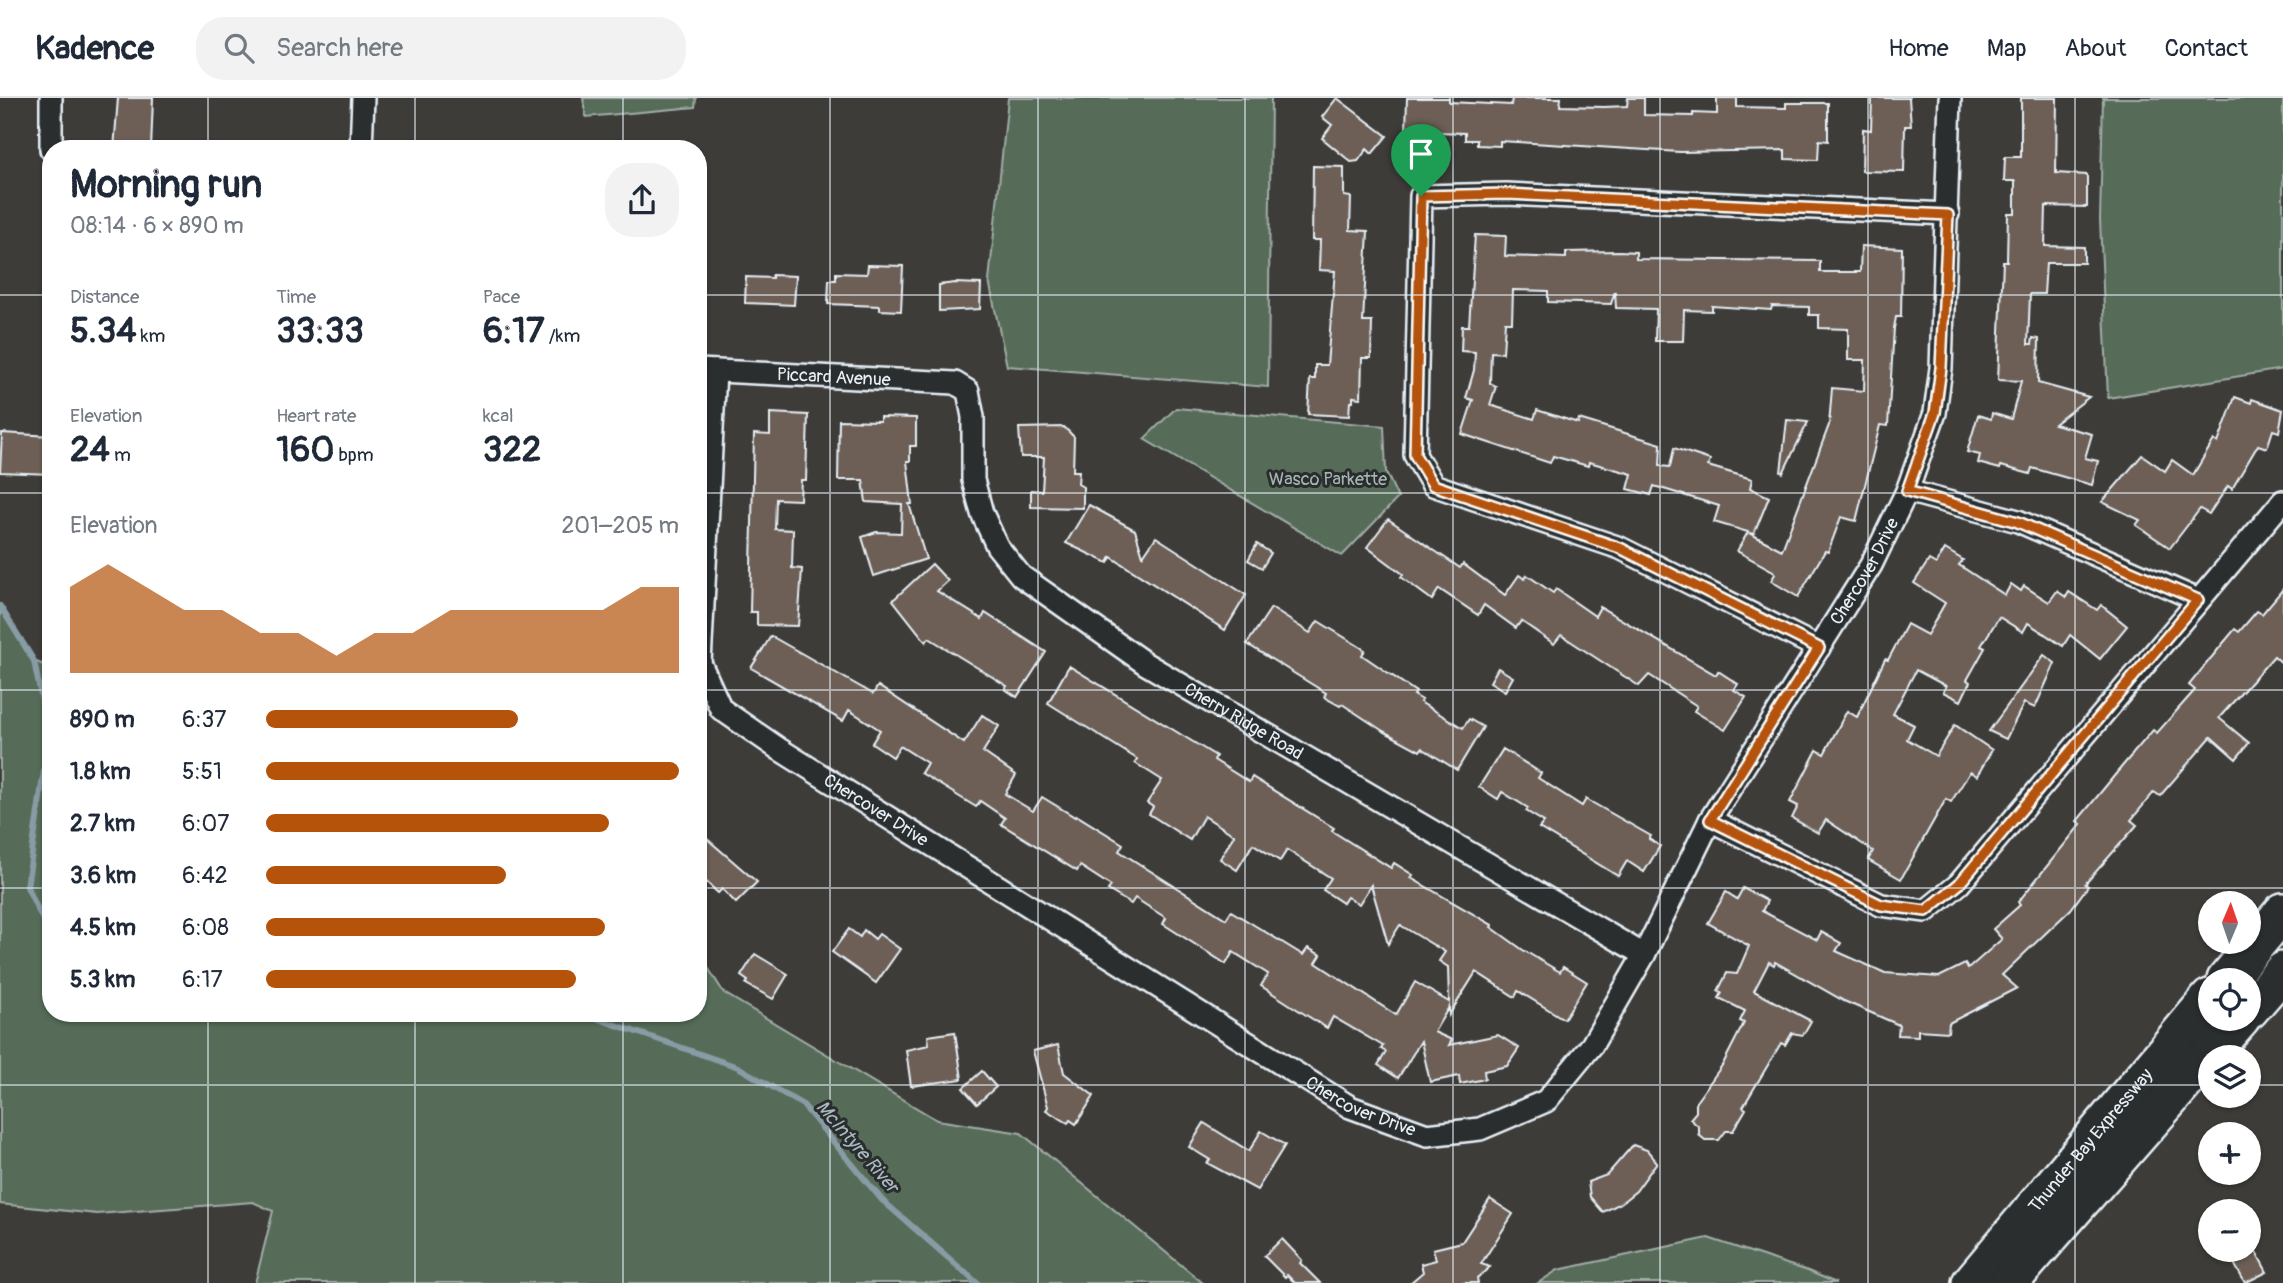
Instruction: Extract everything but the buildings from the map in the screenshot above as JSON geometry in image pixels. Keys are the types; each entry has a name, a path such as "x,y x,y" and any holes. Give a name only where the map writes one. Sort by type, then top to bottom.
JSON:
{"highway":[{"path":"2236,968 2283,912"},
{"path":"2261,996 2283,971"},
{"name":"Thunder Bay Expressway","path":"1971,1283 2198,1012"},
{"name":"Thunder Bay Expressway","path":"2010,1283 2230,1031"}],"street":[{"path":"51,98 51,140"},
{"path":"361,140 363,98"},
{"name":"Chercover Drive","path":"707,678 721,709 791,757 1350,1107 1427,1135 1480,1129 1546,1101 1592,1045 1643,955 1710,820 1871,565 1907,491 1935,413 1941,368 1950,98"},
{"path":"1819,648 1620,548 1433,485 1415,455 1421,196 1506,194 1948,215"},
{"name":"Piccard Avenue","path":"707,370 955,383 968,391"},
{"name":"Cherry Ridge Road","path":"968,391 973,417 973,480 982,513 996,546 1021,576 1146,664 1643,955"},
{"path":"1907,491 2018,522 2198,600"},
{"path":"1710,820 1881,905 1926,911 1959,884 2283,501"}],"green space":[{"path":"583,98 696,98 695,107 586,117"},
{"path":"1008,98 1271,98 1268,387 1007,366 989,281"},
{"path":"2103,98 2283,98 2283,369 2108,398 2100,220"},
{"name":"Wasco Parkette","path":"1176,408 1384,426 1386,472 1398,498 1342,556 1144,439"},
{"path":"0,606 34,661 42,664 42,1022 707,1022 707,966 724,993 937,1120 1021,1133 1203,1283 255,1283 273,1211 253,1202 97,1214 0,1204"},
{"path":"1708,1238 1836,1283 1538,1283 1558,1270"}],"waterway":[{"name":"McIntyre River","path":"0,606 34,661 42,701"},
{"name":"McIntyre River","path":"42,784 27,887 42,918"},
{"name":"McIntyre River","path":"607,1022 738,1067 803,1105 882,1200 977,1283"}],"route":[{"path":"1506,194 1948,215 1941,368 1935,413 1907,491 2018,522 2198,600 1959,884 1926,911 1881,905 1710,820 1819,648 1620,548 1433,485 1415,455 1421,196 1506,194"}]}
